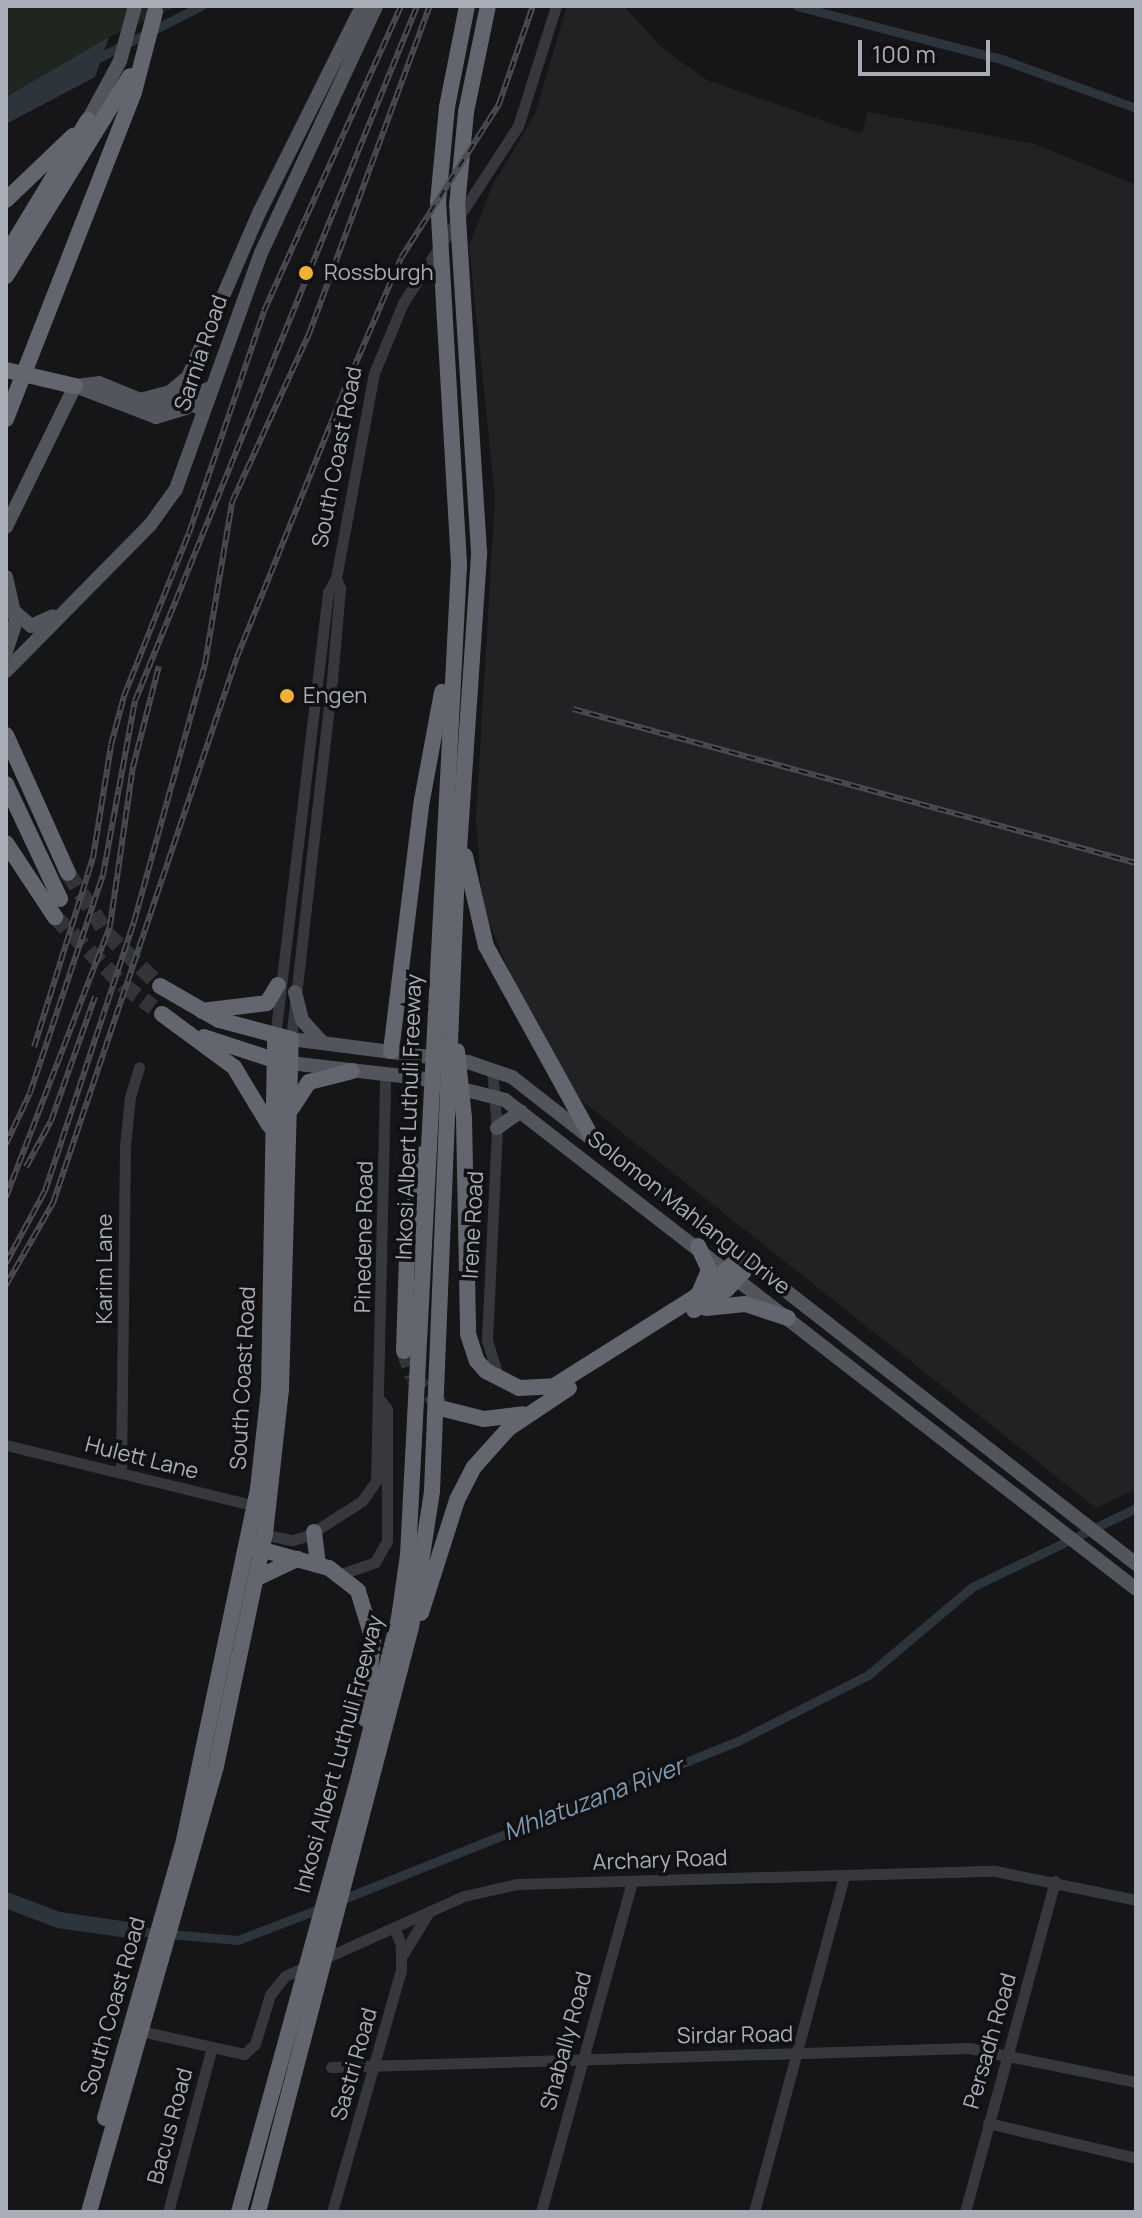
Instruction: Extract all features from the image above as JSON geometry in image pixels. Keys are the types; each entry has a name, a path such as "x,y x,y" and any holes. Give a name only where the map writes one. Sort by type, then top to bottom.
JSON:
{"highway":[{"name":"Inkosi Albert Luthuli Freeway","path":"258,2212 373,1748 399,1618 411,1529 433,1032 456,616 458,517 440,287 442,150 467,6"},
{"name":"Inkosi Albert Luthuli Freeway","path":"239,2212 360,1772 373,1748 411,1627 435,1452 457,1117 452,1034 460,826 479,537 459,273 463,136 488,6"},
{"path":"6,419 16,401 144,54 155,9"},
{"path":"6,276 112,111 144,54"},
{"path":"6,200 88,120"},
{"path":"6,255 88,120"},
{"path":"6,370 75,386"},
{"path":"391,1051 422,800 456,616"},
{"path":"6,735 68,873"},
{"path":"6,784 60,899"},
{"path":"460,826 486,946 592,1138"},
{"path":"6,843 55,917"},
{"path":"201,1011 267,1003 278,985"},
{"name":"Solomon Mahlangu Drive","path":"160,986 201,1011 283,1038"},
{"name":"Solomon Mahlangu Drive","path":"272,1130 234,1067 158,1010 229,1049 290,1063"},
{"name":"South Coast Road","path":"278,1295 272,1061 283,1038"},
{"name":"South Coast Road","path":"78,2212 188,1847 262,1508 270,1452 289,1125 290,1063 283,1038"},
{"path":"289,1125 301,1089 320,1078 352,1071"},
{"path":"457,1117 468,1334 477,1361 500,1381 529,1389 554,1386 733,1275"},
{"path":"404,1351 415,1183 428,1138"},
{"path":"694,1298 709,1270 698,1246"},
{"path":"411,1627 426,1604 464,1482 484,1453 528,1413 682,1317 733,1275 747,1259"},
{"path":"682,1317 732,1303 788,1318"},
{"path":"444,1409 484,1419 528,1413"},
{"path":"314,1532 318,1564"},
{"path":"256,1540 341,1574 358,1591 371,1623 373,1748"},
{"name":"South Coast Road","path":"236,1628 255,1579 256,1540"},
{"path":"255,1579 299,1559"},
{"name":"South Coast Road","path":"89,2212 134,2030"}],"main road":[{"path":"88,120 120,61 135,6"},
{"name":"Sarnia Road","path":"75,386 92,382 140,400 177,388 193,370 259,213 362,6"},
{"name":"Sarnia Road","path":"6,671 163,509 176,489 198,408 214,379 267,238 376,6"},
{"path":"6,527 75,386 147,417 198,408"},
{"path":"140,400 198,408"},
{"path":"6,577 15,629 6,651"},
{"path":"14,610 31,626 67,607"},
{"path":"295,992 302,1020 324,1043"},
{"name":"Solomon Mahlangu Drive","path":"283,1038 391,1051 492,1069 529,1089 1136,1564"},
{"name":"Solomon Mahlangu Drive","path":"290,1063 385,1075 496,1096 521,1111 1136,1589"},
{"path":"497,1128 521,1111"}],"street":[{"name":"South Coast Road","path":"283,1038 295,992 313,855 312,802 336,578 363,424 382,350 410,291 518,126 537,80 556,6"},
{"name":"South Coast Road","path":"283,1038 278,985 298,852 312,802"},
{"path":"298,852 313,855"},
{"name":"Karim Lane","path":"121,1473 125,1146 130,1097 139,1067"},
{"name":"Irene Road","path":"492,1069 497,1128 487,1340 500,1381"},
{"name":"Pinedene Road","path":"372,1491 381,1401 385,1075"},
{"name":"Pinedene Road","path":"341,1574 365,1568 382,1553 389,1492 387,1409 381,1401"},
{"name":"Hulett Lane","path":"6,1445 262,1508"},
{"path":"256,1540 292,1540 314,1532 372,1491 389,1492"},
{"name":"Archary Road","path":"211,2050 235,2055 250,2051 270,1995 285,1976 437,1907 517,1884 995,1871 1136,1900"},
{"path":"754,2212 844,1875"},
{"name":"Shabally Road","path":"541,2212 632,1881"},
{"name":"Persadh Road","path":"965,2212 1055,1881"},
{"path":"402,1955 419,1923 437,1907"},
{"name":"Sastri Road","path":"332,2212 375,2065 402,1955 394,1927"},
{"path":"134,2030 211,2050"},
{"name":"Sirdar Road","path":"331,2067 969,2048 1008,2052 1136,2082"},
{"name":"Bacus Road","path":"168,2212 211,2050"},
{"path":"988,2123 1136,2158"}],"shaded area":[{"path":"6,6 178,6 109,37 6,97"},
{"path":"567,6 624,6 662,48 707,80 844,128 862,133 868,112 1035,144 1136,185 1136,1489 1096,1508 552,1077 482,905 476,817 495,497 469,246 492,186 535,114"},
{"path":"109,37 95,77 6,124 6,97"}],"waterway":[{"path":"92,61 201,6"},
{"path":"797,6 1004,60 1136,108"},
{"name":"Mhlatuzana River","path":"338,1901 736,1742 868,1675 972,1587 1136,1508"},
{"name":"Mhlatuzana River","path":"6,1900 59,1920 135,1931"},
{"name":"Mhlatuzana River","path":"135,1931 238,1940 324,1907"}],"tunnel":[{"path":"68,873 107,934 160,986"},
{"path":"55,917 124,986 153,1007"},
{"path":"404,1351 413,1377 443,1408"}],"railway":[{"path":"34,1047 93,858 111,745 124,696 189,533 264,311 401,6"},
{"path":"6,1144 30,1093 103,875 135,701 417,6"},
{"path":"6,1263 45,1191 134,922 205,664 232,502 309,334 430,6"},
{"path":"6,1285 53,1203 237,657 346,386 401,258 499,104 533,6"},
{"path":"6,1197 110,926 133,767 159,666"},
{"path":"573,709 1136,863"},
{"path":"26,1167 51,1121 95,997"}],"place":[{"name":"Rossburgh","path":"306,273"},
{"name":"Engen","path":"287,696"}]}
